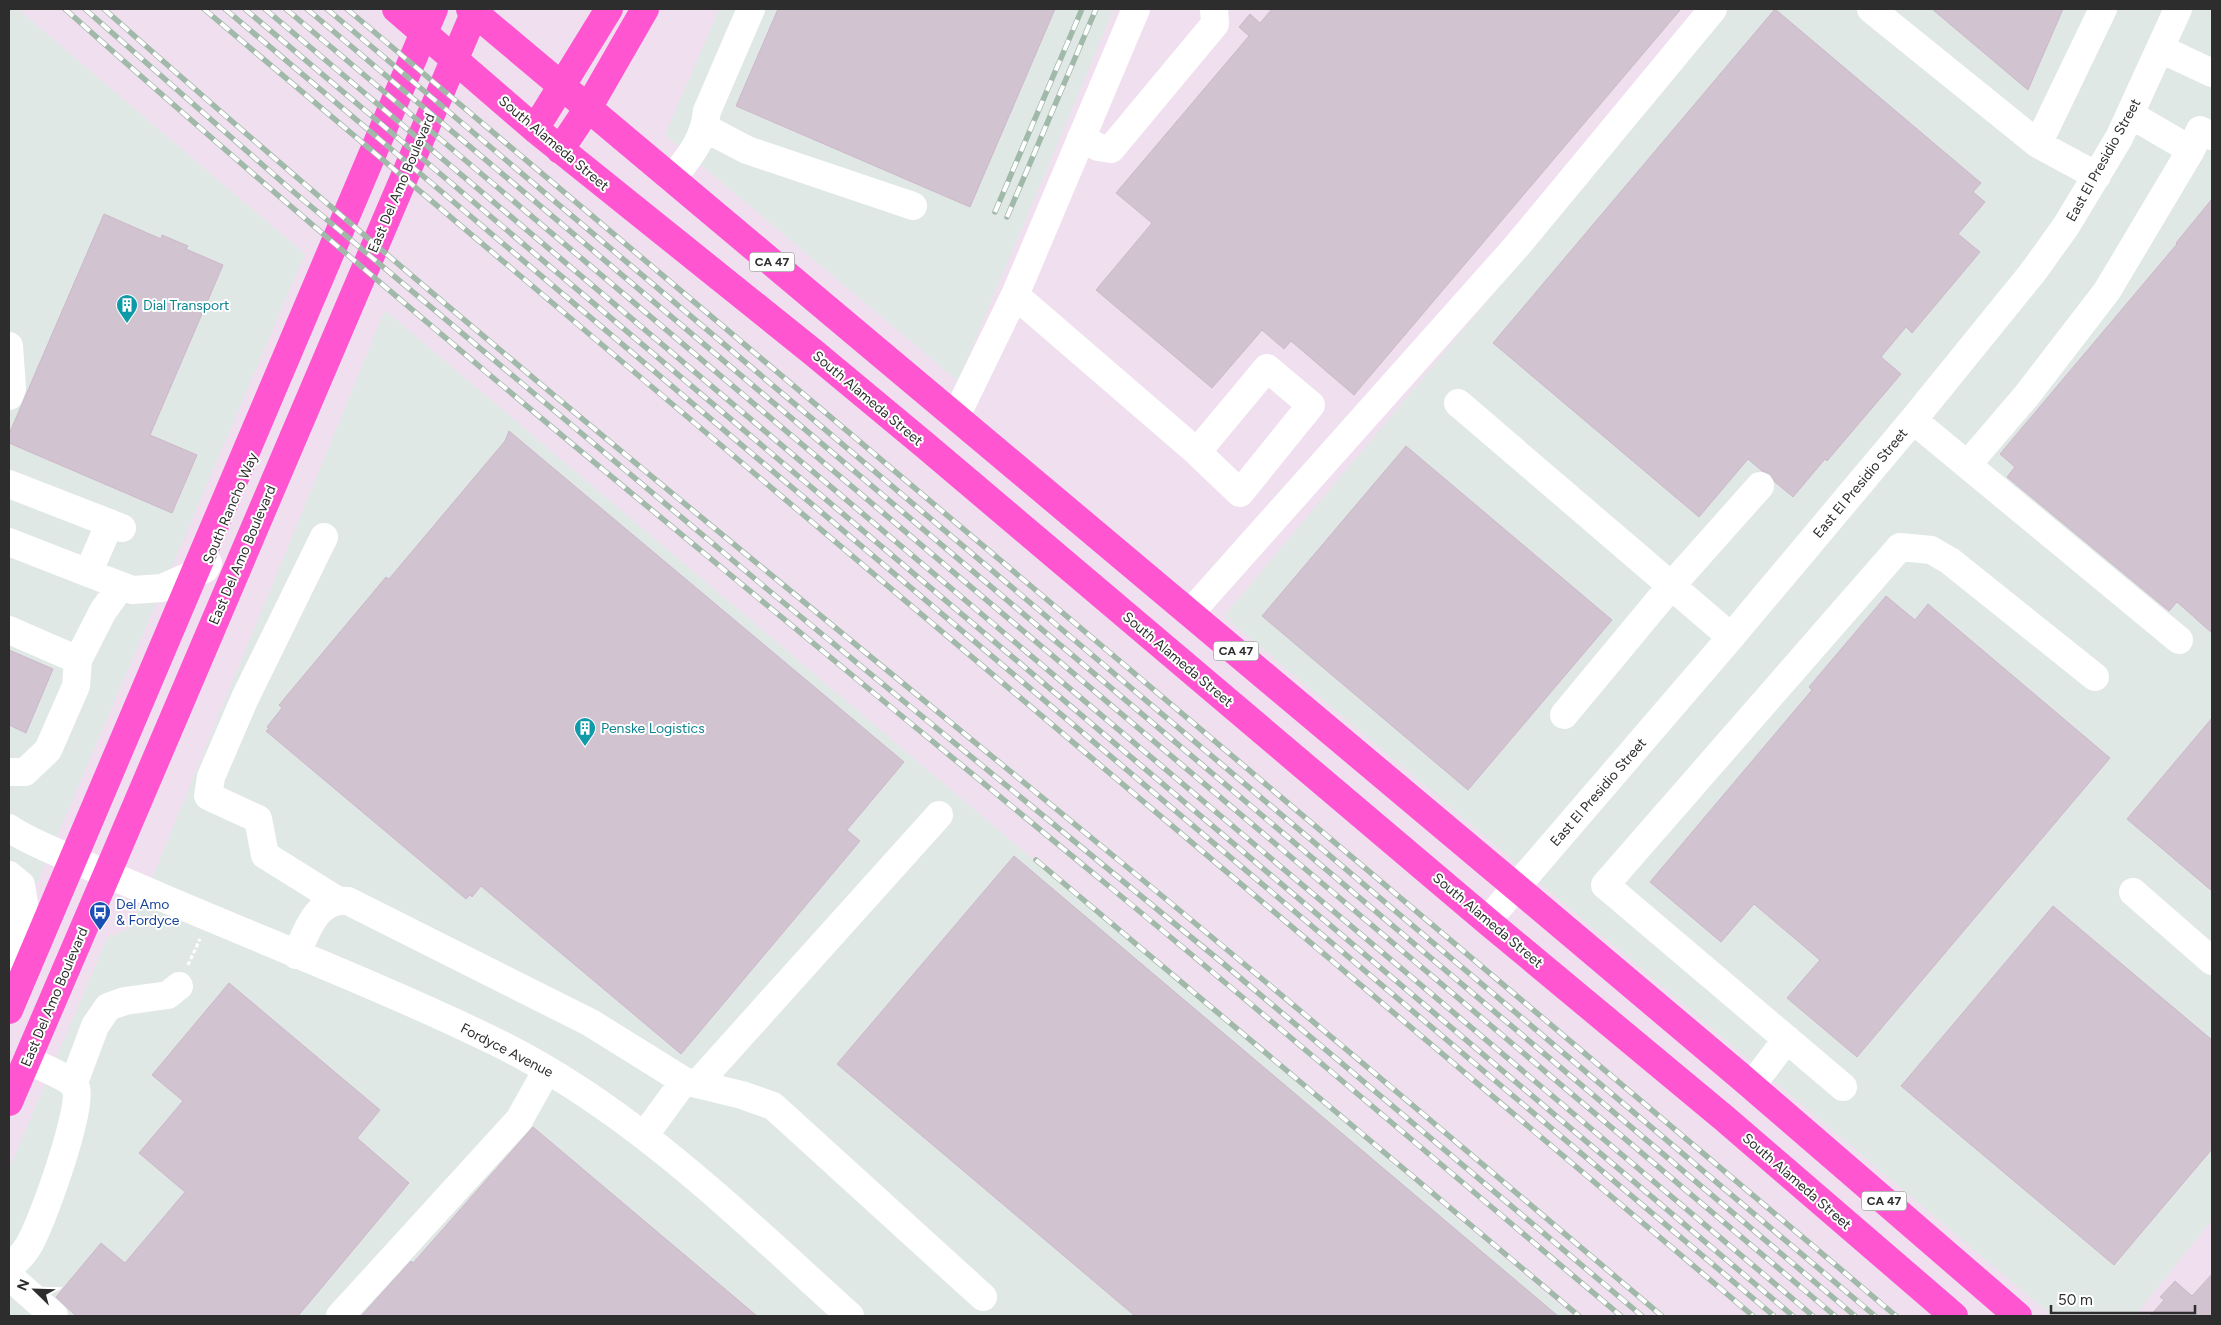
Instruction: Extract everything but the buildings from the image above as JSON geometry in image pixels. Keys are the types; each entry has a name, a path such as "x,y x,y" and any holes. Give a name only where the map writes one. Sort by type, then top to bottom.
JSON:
{"main road":[{"name":"South Alameda Street","path":"396,9 535,130 814,353 926,446 1487,921 1724,1118 1954,1316"},
{"path":"9,1010 434,9"},
{"name":"CA 47","path":"470,9 1516,887 2018,1316"},
{"name":"East Del Amo Boulevard","path":"9,1102 476,9"},
{"path":"535,130 609,9"},
{"path":"560,150 588,108 645,9"},
{"path":"926,446 956,416"},
{"path":"1724,1118 1751,1086"}],"street":[{"path":"672,179 693,152 705,128 707,111 751,9"},
{"path":"956,416 1015,295 1136,9"},
{"path":"1081,138 1098,147 1111,149 1214,24 1214,9"},
{"path":"1190,612 1516,247 1713,9"},
{"path":"1871,9 2038,144 2097,176"},
{"path":"2038,144 2104,9"},
{"name":"East El Presidio Street","path":"1487,921 1731,637 1913,420 2033,272 2066,226 2097,176 2130,115 2178,9"},
{"path":"2161,49 2212,73"},
{"path":"1968,464 2027,395 2107,291 2195,152 2130,115"},
{"path":"705,128 747,150 913,206"},
{"path":"1015,295 1197,452"},
{"path":"9,346 12,388 9,396"},
{"name":"South Rancho Way","path":"9,542 132,590 162,588 205,569 254,452 294,367"},
{"path":"1458,403 1731,637"},
{"path":"1913,420 2179,640"},
{"path":"9,484 116,526 88,573"},
{"path":"1564,715 1671,586 1760,486"},
{"path":"324,537 245,698 211,777 208,796 258,819 265,855 337,900 357,904 591,1023 690,1083 742,1095 772,1106 983,1297"},
{"path":"1844,1087 1605,885 1900,547 1931,550 1950,561 2095,677"},
{"path":"9,772 25,772 48,750 76,686 78,660 103,612 121,586"},
{"path":"9,630 78,660"},
{"path":"644,1136 690,1083 939,815"},
{"name":"Fordyce Avenue","path":"9,828 25,838 73,860 488,1039 547,1070 611,1111 644,1136 721,1200 850,1316"},
{"path":"9,875 21,885 24,903 16,926 21,981"},
{"path":"2133,892 2212,961"},
{"path":"296,955 312,921 322,906 337,900"},
{"path":"73,1085 95,1026 108,1007 125,1001 168,995 179,986"},
{"path":"1751,1086 1787,1039"},
{"path":"9,1268 28,1248 58,1174 78,1105 76,1088 73,1085 27,1060"},
{"path":"340,1316 519,1120 547,1070"},
{"path":"9,1276 54,1316"}],"path":[{"path":"179,986 210,918"}],"shaded area":[{"path":"9,9 18,9 305,254 9,949"},
{"path":"719,9 1114,9 958,381 665,135"},
{"path":"1731,9 2212,9 2212,1220 2135,1316 2052,1316 1224,616"},
{"path":"385,310 1572,1316 9,1316 9,1169 107,938 132,927"}],"railway":[{"path":"65,9 192,121 450,342 1170,936 1621,1316"},
{"path":"85,9 289,188 767,589 1225,965 1642,1316"},
{"path":"104,9 229,119 481,334 1258,975 1662,1316"},
{"path":"204,9 1753,1316"},
{"path":"225,9 1774,1316"},
{"path":"245,9 1793,1316"},
{"path":"265,9 1813,1316"},
{"path":"286,9 1835,1316"},
{"path":"307,9 1855,1316"},
{"path":"327,9 1875,1316"},
{"path":"347,9 1896,1316"},
{"path":"995,212 1082,9"},
{"path":"1007,217 1096,9"},
{"path":"1036,860 1579,1316"}],"place":[{"name":"Dial Transport","path":"127,324"},
{"name":"Penske Logistics","path":"585,747"},
{"name":"Del Amo & Fordyce","path":"100,931"}]}
